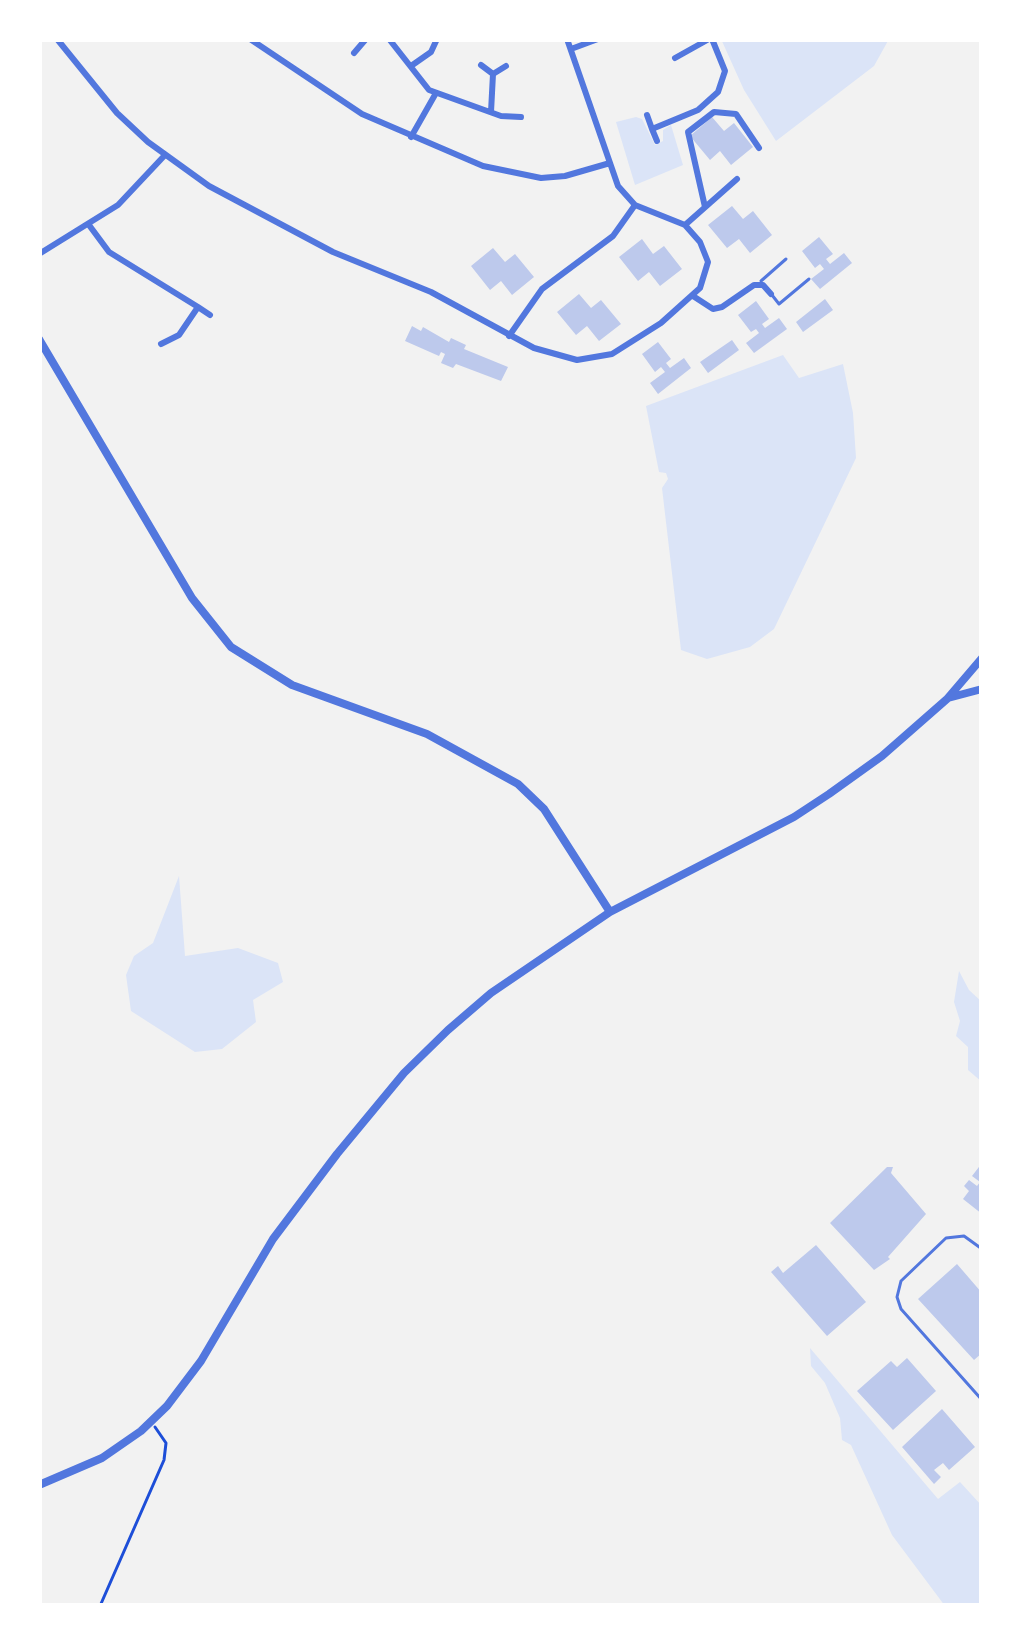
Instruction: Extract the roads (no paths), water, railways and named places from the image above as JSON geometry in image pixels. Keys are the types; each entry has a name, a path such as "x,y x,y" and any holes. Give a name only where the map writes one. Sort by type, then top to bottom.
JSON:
{"street":[{"path":"56,39 100,95 165,155 248,208 333,252 431,292 508,336 556,357 592,359 628,345 693,296 709,262 700,242 685,226 635,205 618,186 567,39"},
{"path":"250,39 334,98 482,166 529,178 565,176 610,163"},
{"path":"355,53 366,39"},
{"path":"389,39 436,93 521,117"},
{"path":"410,67 430,52 437,39"},
{"path":"571,49 598,39"},
{"path":"652,129 698,110 718,92 725,71 710,39 675,58"},
{"path":"481,64 493,74"},
{"path":"493,74 506,66"},
{"path":"491,112 493,74"},
{"path":"411,137 436,93"},
{"path":"705,207 688,132 714,112 736,114 759,148"},
{"path":"646,115 658,141"},
{"path":"39,254 132,194 165,155"},
{"path":"685,226 737,179"},
{"path":"508,336 542,289 613,236 635,205"},
{"path":"89,225 106,249 210,315"},
{"path":"693,296 706,307 716,308 753,285 761,284 771,294"},
{"path":"161,344 179,335 198,307"},
{"path":"39,339 193,598 231,646 282,680 428,734 518,784 544,809 610,912"},
{"path":"39,1485 102,1458 151,1422 201,1360 273,1239 348,1140 404,1073 491,993 610,912 811,806 883,756 947,699 982,658"},
{"path":"947,699 982,689"}],"lane":[{"path":"761,284 761,279 787,259"},
{"path":"771,294 779,304 809,279"},
{"path":"982,1249 964,1236 946,1238 901,1282 897,1297 901,1310 982,1400"}]}
